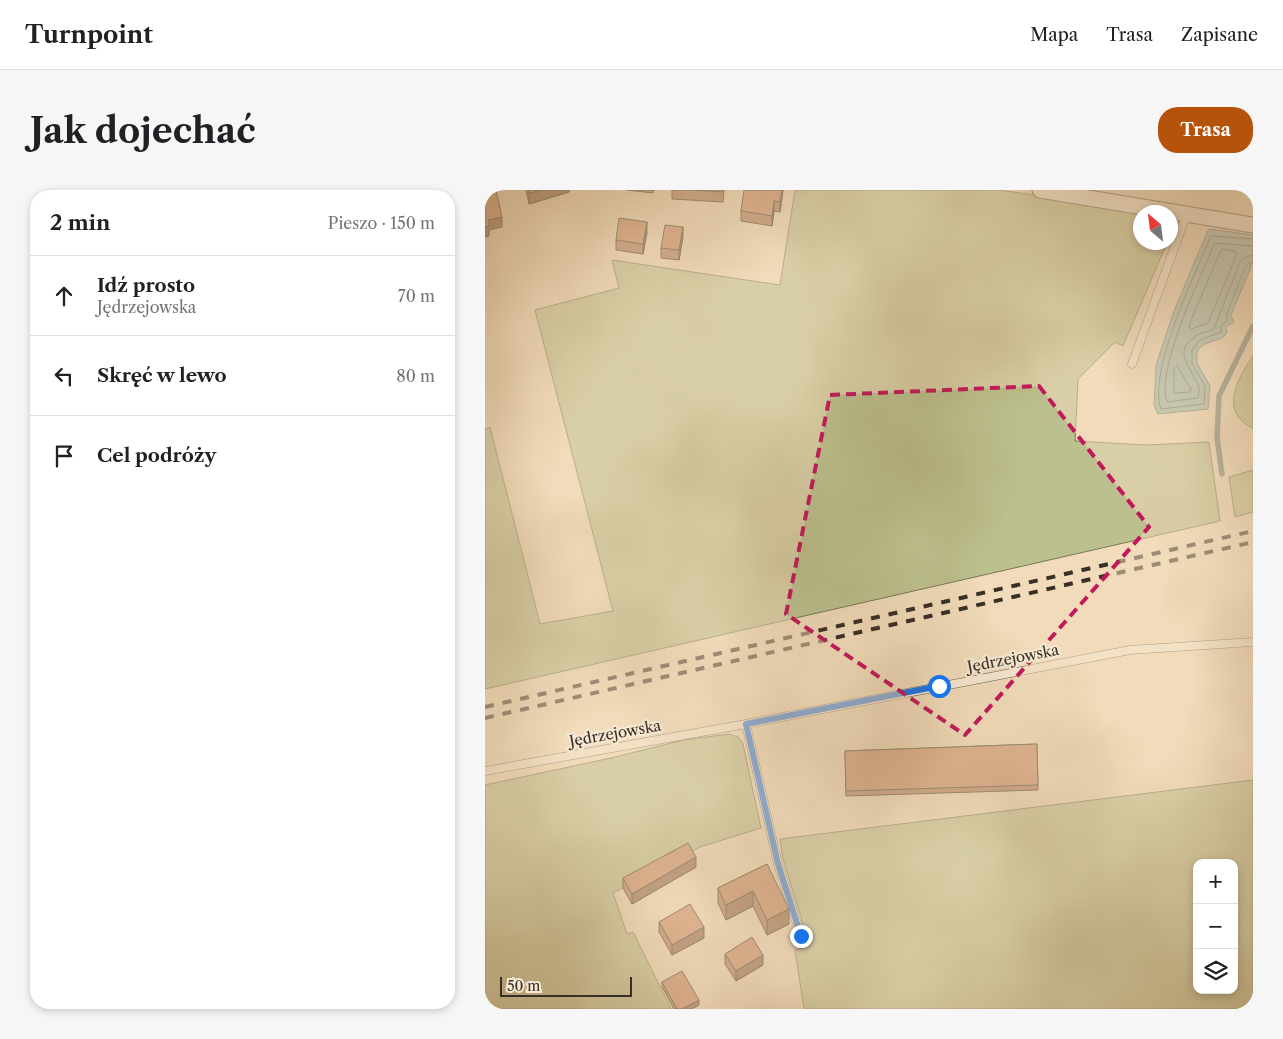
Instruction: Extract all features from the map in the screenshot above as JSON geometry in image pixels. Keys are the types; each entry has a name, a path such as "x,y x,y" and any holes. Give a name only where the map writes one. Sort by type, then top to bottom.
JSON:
{"street":[{"path":"1040,190 1187,212 1253,225"}],"lane":[{"path":"1132,364 1187,212"},
{"name":"Jędrzejowska","path":"485,771 746,724 1130,650 1253,643"},
{"path":"746,724 778,864 801,936"}],"highlighted area":[{"path":"1039,386 1149,527 965,735 786,614 830,395"}],"green space":[{"path":"795,190 998,190 1133,208 1133,250 1164,250 1123,346 1115,342 1078,379 1075,441 1145,445 1209,442 1220,521 485,689 485,429 490,427 540,624 613,611 535,310 619,288 612,260 780,285"},
{"path":"1253,356 1253,428 1243,422 1236,414 1234,395 1241,375"},
{"path":"1253,470 1253,512 1235,517 1229,477"},
{"path":"729,734 738,737 743,744 761,828 700,847 613,893 627,934 633,932 671,1009 485,1009 485,785 611,758 683,740"},
{"path":"1253,780 1253,1009 804,1009 795,950 810,946 783,859 780,839"}],"water":[{"path":"1210,229 1253,235 1253,262 1231,315 1234,322 1226,327 1227,333 1224,336 1203,345 1197,352 1197,363 1210,386 1208,409 1158,414 1154,405 1156,365 1174,311"}],"building":[{"path":"485,190 496,190 502,217 488,220 489,226 485,227"},
{"path":"528,190 541,190 529,193"},
{"path":"694,190 723,190 723,192"},
{"path":"744,190 782,190 780,202 774,201 772,216 741,211"},
{"path":"619,218 647,222 643,244 616,240"},
{"path":"665,225 683,227 679,250 661,248"},
{"path":"1037,744 1038,785 846,791 845,751"},
{"path":"688,843 696,857 632,894 623,878"},
{"path":"767,864 789,909 767,920 753,891 726,905 718,888"},
{"path":"690,904 704,927 672,945 659,922"},
{"path":"752,937 763,955 736,971 725,954"},
{"path":"682,971 699,1000 682,1009 677,1009 662,982"}],"waterway":[{"path":"1222,474 1217,438 1219,396 1253,326"}],"railway":[{"path":"485,707 1253,531"},
{"path":"485,718 1253,542"}],"route":[{"path":"801,936 778,864 746,724 939,686"}]}
